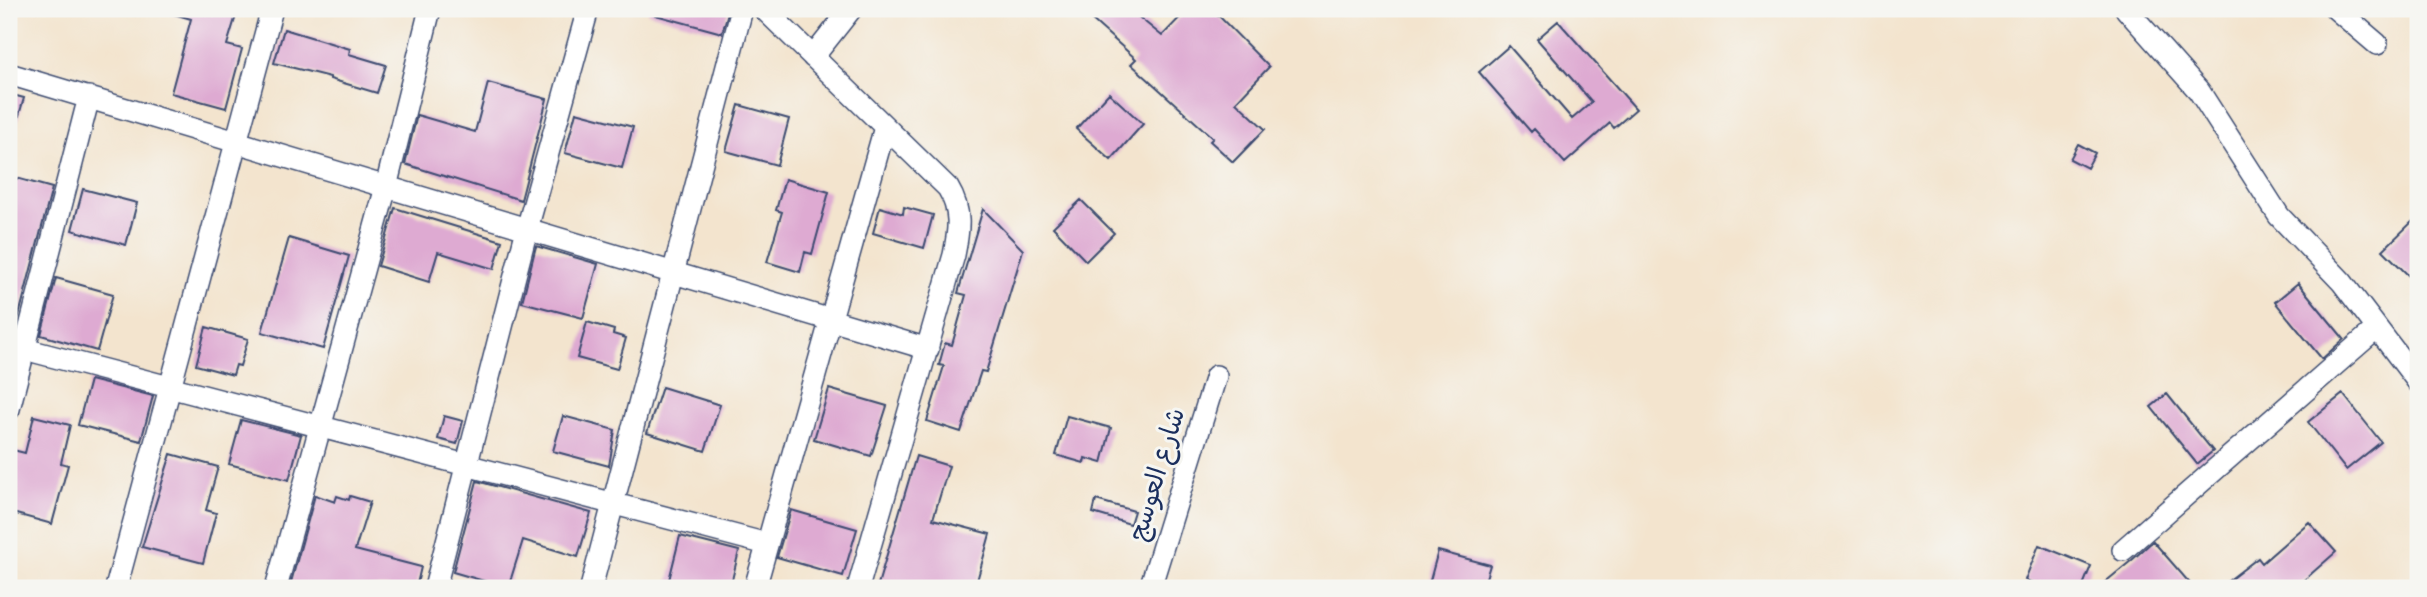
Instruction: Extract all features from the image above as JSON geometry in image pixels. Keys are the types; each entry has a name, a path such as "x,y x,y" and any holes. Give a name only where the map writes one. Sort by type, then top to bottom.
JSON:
{"street":[{"path":"117,588 272,9"},
{"path":"276,588 386,187 430,9"},
{"path":"435,588 527,229 587,9"},
{"path":"591,588 742,9"},
{"path":"764,9 948,188 956,202 959,217 954,255 858,588"},
{"path":"813,57 851,9"},
{"path":"2126,9 2199,91 2280,216 2342,282 2418,382"},
{"path":"2336,9 2377,44"},
{"path":"9,74 928,349"},
{"path":"9,409 17,347 89,97"},
{"path":"755,588 885,127"},
{"path":"2123,551 2376,329"},
{"path":"17,347 319,425 465,467 767,544"},
{"name":"شارع العوسج","path":"1150,588 1216,376"}],"building":[{"path":"167,9 238,9 227,45 242,49 226,108 171,93 191,19 167,12"},
{"path":"648,9 729,9 722,33 648,13"},
{"path":"1080,9 1129,9 1162,36 1188,9 1212,9 1269,67 1236,102 1265,129 1233,162 1210,141 1213,138 1131,64 1136,59"},
{"path":"1558,21 1636,109 1614,128 1610,123 1565,163 1534,129 1531,132 1479,72 1509,46 1572,119 1592,102 1537,39"},
{"path":"284,29 350,49 349,54 386,65 377,93 330,77 274,63"},
{"path":"488,83 547,99 521,200 405,164 417,115 475,132"},
{"path":"1109,93 1143,124 1111,160 1076,129"},
{"path":"9,94 24,98 13,136 9,135"},
{"path":"739,105 789,119 777,165 726,151"},
{"path":"576,112 633,127 622,168 565,153"},
{"path":"2078,144 2095,153 2087,168 2070,159"},
{"path":"9,176 52,188 17,323 9,321"},
{"path":"785,179 829,192 812,254 805,252 800,272 767,262 782,212 776,210"},
{"path":"83,189 137,203 126,245 72,230"},
{"path":"1081,200 1114,233 1086,261 1053,227"},
{"path":"880,207 903,214 904,207 933,215 924,248 873,233"},
{"path":"395,208 502,241 494,269 438,252 429,282 378,266"},
{"path":"983,209 1023,250 986,372 981,371 961,432 927,421 944,366 939,365 945,343 952,345 966,295 958,293"},
{"path":"2418,216 2418,268 2410,277 2383,250"},
{"path":"289,238 349,256 323,349 262,332"},
{"path":"536,246 598,264 583,318 522,302"},
{"path":"56,278 113,294 97,351 41,335"},
{"path":"2298,283 2344,339 2322,359 2275,302"},
{"path":"587,322 614,330 613,334 626,338 617,369 577,358"},
{"path":"206,327 248,339 240,366 236,365 233,375 196,365"},
{"path":"90,380 153,396 141,441 78,425"},
{"path":"662,387 720,405 705,451 647,433"},
{"path":"829,389 887,406 871,456 814,439"},
{"path":"2167,394 2213,451 2197,464 2151,407"},
{"path":"2343,394 2381,442 2346,470 2308,422"},
{"path":"34,416 70,425 61,463 68,465 52,524 9,512 9,449 25,453"},
{"path":"444,416 463,421 457,444 438,439"},
{"path":"563,416 615,430 609,466 553,451"},
{"path":"1067,416 1111,428 1102,463 1085,458 1084,463 1056,455"},
{"path":"241,420 301,435 289,480 229,464"},
{"path":"171,454 218,467 206,510 216,513 203,563 142,547"},
{"path":"916,456 949,466 933,519 990,534 975,588 877,588"},
{"path":"477,481 591,513 578,557 523,540 508,588 453,572"},
{"path":"315,495 335,502 337,496 349,500 350,496 370,502 355,550 421,567 416,588 290,586"},
{"path":"1096,500 1134,511 1130,524 1093,513"},
{"path":"791,510 857,529 843,576 777,557"},
{"path":"2309,522 2336,552 2295,588 2219,588 2258,558 2262,563"},
{"path":"680,536 739,551 730,588 685,588 668,584"},
{"path":"2153,541 2194,588 2098,588 2132,560"},
{"path":"2039,545 2091,566 2082,588 2046,588 2025,580"},
{"path":"1438,551 1490,565 1483,588 1428,588"}]}
